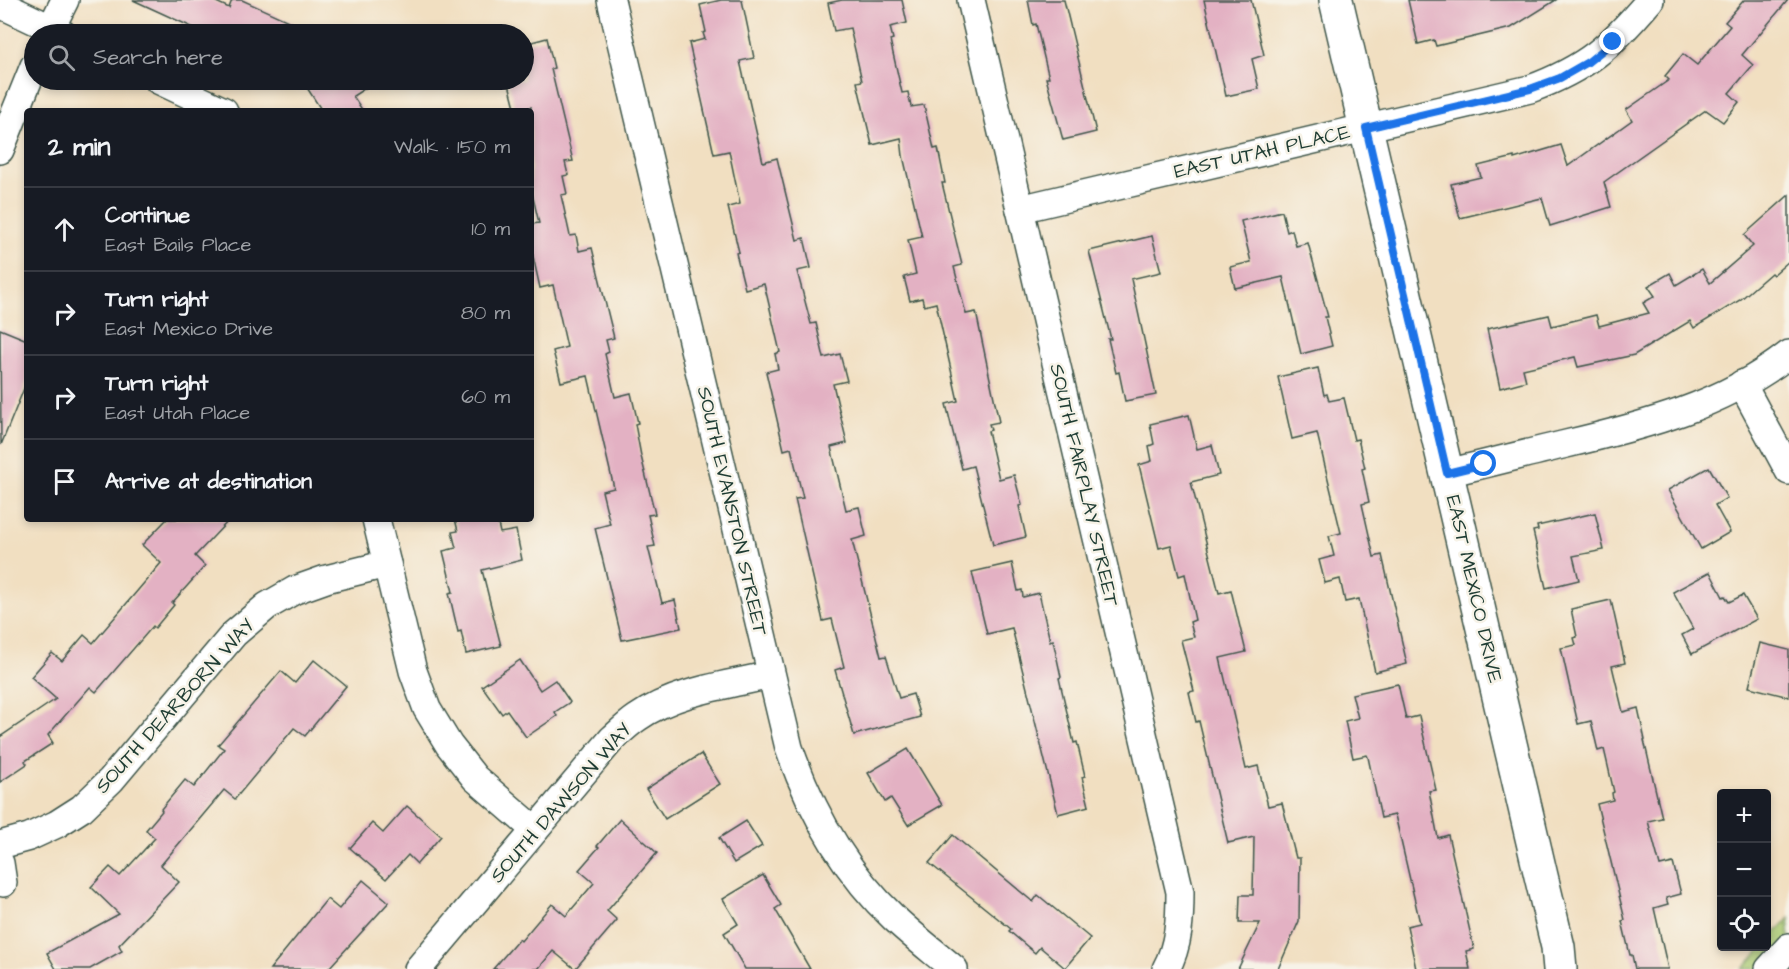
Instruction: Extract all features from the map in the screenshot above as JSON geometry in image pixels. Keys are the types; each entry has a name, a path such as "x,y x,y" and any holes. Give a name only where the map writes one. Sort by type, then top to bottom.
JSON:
{"street":[{"path":"57,24 65,0"},
{"name":"SOUTH EVANSTON STREET","path":"611,0 771,675 789,748 802,786 830,840 854,873 894,918 954,969"},
{"name":"SOUTH FAIRPLAY STREET","path":"970,0 1180,892 1180,926 1172,959 1166,969"},
{"name":"EAST MEXICO DRIVE","path":"1336,0 1558,947 1560,969"},
{"name":"EAST UTAH PLACE","path":"1020,209 1530,89 1560,78 1588,62 1613,42 1650,0"},
{"path":"0,4 37,24"},
{"path":"0,150 24,90"},
{"path":"179,90 218,108"},
{"path":"1447,473 1641,426 1689,410 1742,384 1789,354"},
{"path":"1742,384 1789,471"},
{"path":"377,522 412,671 427,709 448,746 475,778 535,830"},
{"name":"SOUTH DEARBORN WAY","path":"0,845 29,837 57,824 82,808 111,780 234,634 267,606 295,590 326,579 387,564"},
{"name":"SOUTH DAWSON WAY","path":"418,969 612,739 638,717 668,701 771,675"},
{"path":"1768,969 1789,947"}],"green space":[{"path":"1789,918 1789,969 1743,969 1759,951 1771,951 1771,938"}],"building":[{"path":"133,0 212,0 229,8 232,0 242,0 295,24 185,24"},
{"path":"721,0 742,0 754,58 740,61 763,162 777,158 797,240 804,238 811,268 797,271 811,324 816,323 824,358 840,354 847,381 833,384 847,443 831,447 846,510 859,507 866,536 852,540 881,657 886,656 899,698 913,694 920,717 854,735 835,670 844,667 832,619 823,621 795,499 803,498 791,448 784,450 766,372 778,369 775,354 780,352 767,296 764,284 745,289 728,207 740,204 729,151 714,154 689,43 705,39 703,33 706,32 700,5"},
{"path":"842,0 902,0 907,23 890,27 893,39 890,40 902,93 908,92 911,107 924,105 934,149 938,148 945,183 942,183 962,265 954,267 966,314 976,312 999,422 989,424 991,430 988,431 999,479 1014,475 1022,505 1019,506 1026,537 993,545 973,466 962,469 946,404 958,401 936,303 924,306 922,298 910,301 904,277 916,274 908,240 922,237 901,138 872,145 857,82 862,81 850,28 834,31 828,3"},
{"path":"1028,0 1064,0 1096,132 1063,140 1046,78 1049,78 1036,24 1033,25"},
{"path":"1204,0 1251,0 1264,55 1252,59 1259,89 1226,96"},
{"path":"1408,0 1556,0 1511,28 1436,46 1434,40 1418,44"},
{"path":"1744,0 1788,0 1742,55 1753,65 1729,93 1739,102 1723,122 1706,110 1604,182 1611,207 1550,226 1542,198 1460,218 1451,184 1481,177 1478,166 1514,157 1514,159 1561,145 1568,166 1632,120 1626,110 1669,80 1665,76 1683,54 1697,65 1730,26 1725,22"},
{"path":"547,38 554,68 551,69 573,161 565,162 568,175 563,176 567,194 561,195 570,236 576,235 579,251 592,248 614,338 606,340 609,352 605,354 615,397 631,393 638,423 635,424 655,514 648,515 655,546 648,547 662,603 675,600 681,628 622,640 595,528 610,524 602,491 614,488 588,376 561,382 553,351 567,347 553,285 540,288 534,261 534,224 539,223 534,202 534,108 515,108 511,90 534,90 534,41"},
{"path":"308,90 362,90 353,96 361,108 320,108"},
{"path":"1789,195 1789,261 1773,275 1771,273 1740,300 1694,328 1690,321 1634,355 1578,367 1575,357 1523,369 1526,381 1500,388 1487,329 1549,315 1552,326 1596,315 1599,326 1649,313 1643,303 1655,296 1648,286 1670,273 1676,285 1702,269 1710,283 1753,246 1744,235"},
{"path":"1282,211 1287,232 1292,230 1296,246 1308,243 1328,317 1325,317 1332,346 1301,354 1283,277 1235,288 1230,267 1251,262 1241,221"},
{"path":"1152,236 1161,272 1131,279 1156,395 1125,401 1119,372 1116,373 1108,339 1111,339 1089,251"},
{"path":"0,329 24,339 24,388 1,445"},
{"path":"1318,368 1324,395 1327,394 1329,401 1344,398 1354,440 1358,439 1365,468 1362,469 1369,502 1362,504 1374,557 1382,555 1407,664 1375,672 1359,599 1345,602 1340,579 1325,583 1319,560 1334,556 1329,536 1341,533 1317,433 1292,439 1278,377"},
{"path":"1189,415 1197,449 1212,445 1219,475 1191,482 1219,593 1231,590 1246,652 1220,658 1246,769 1258,766 1268,806 1282,803 1296,858 1300,858 1299,921 1278,969 1238,969 1260,923 1239,923 1240,895 1253,895 1254,837 1228,843 1199,721 1196,722 1189,692 1194,691 1181,640 1194,637 1190,622 1195,620 1185,574 1179,576 1171,545 1159,548 1139,465 1152,461 1149,446 1154,444 1150,424"},
{"path":"1709,467 1727,498 1715,505 1730,532 1701,549 1668,490"},
{"path":"1595,513 1604,550 1573,556 1579,580 1546,588 1533,531 1538,530 1537,526"},
{"path":"164,522 227,522 195,556 205,566 172,603 174,605 155,628 153,626 96,692 90,687 48,735 53,743 25,761 27,764 0,782 0,737 56,699 31,677 52,653 62,661 84,635 93,643 161,563 142,545"},
{"path":"456,522 498,522 500,533 516,530 522,560 482,570 501,646 466,654 461,631 458,632 449,593 453,592 443,551 456,548 452,532 458,531"},
{"path":"1012,563 1018,591 1022,590 1023,597 1039,593 1050,641 1053,640 1074,743 1077,742 1085,776 1082,777 1089,806 1058,814 1012,628 987,634 972,572"},
{"path":"1710,572 1723,597 1725,596 1729,602 1743,595 1757,619 1692,654 1682,635 1693,629 1673,592"},
{"path":"1611,600 1625,663 1612,666 1623,712 1638,708 1662,818 1648,821 1660,866 1673,863 1681,894 1666,898 1668,904 1654,908 1668,969 1635,969 1632,955 1630,955 1622,921 1625,920 1597,804 1613,800 1612,793 1614,792 1604,749 1598,751 1591,721 1578,724 1561,648 1576,645 1574,638 1577,637 1571,609"},
{"path":"1760,643 1789,650 1789,697 1749,687"},
{"path":"314,660 346,686 305,736 294,728 235,799 224,790 161,865 179,882 119,945 122,951 90,969 56,969 47,953 119,914 91,887 110,867 120,876 155,838 146,830 162,811 161,809 185,780 194,787 224,749 218,745 281,671 295,683"},
{"path":"520,660 540,690 555,680 570,702 555,712 557,716 526,737 507,710 502,714 482,686"},
{"path":"1398,684 1406,719 1419,716 1436,790 1429,791 1438,838 1448,835 1474,949 1466,951 1470,969 1416,969 1407,926 1420,923 1395,815 1381,818 1367,755 1353,758 1345,721 1358,718 1352,694"},
{"path":"908,749 942,805 908,825 891,798 885,802 868,773"},
{"path":"701,754 720,784 665,819 646,789"},
{"path":"407,806 441,836 417,864 408,855 386,879 350,848 372,823 383,833"},
{"path":"620,819 657,853 607,911 617,920 575,969 553,951 538,969 493,969 519,939 521,941 552,904 566,916 594,883 579,870"},
{"path":"746,821 762,846 734,863 719,838"},
{"path":"953,835 1033,902 1038,895 1090,938 1065,968 1040,947 1035,953 1009,931 1011,929 929,863"},
{"path":"763,875 781,905 775,909 810,969 745,969 724,933 738,924 723,899"},
{"path":"363,880 389,902 328,969 270,969 327,899 339,909"}],"route":[{"path":"1484,464 1447,473 1366,128 1530,89 1560,78 1588,62 1613,42"}]}
